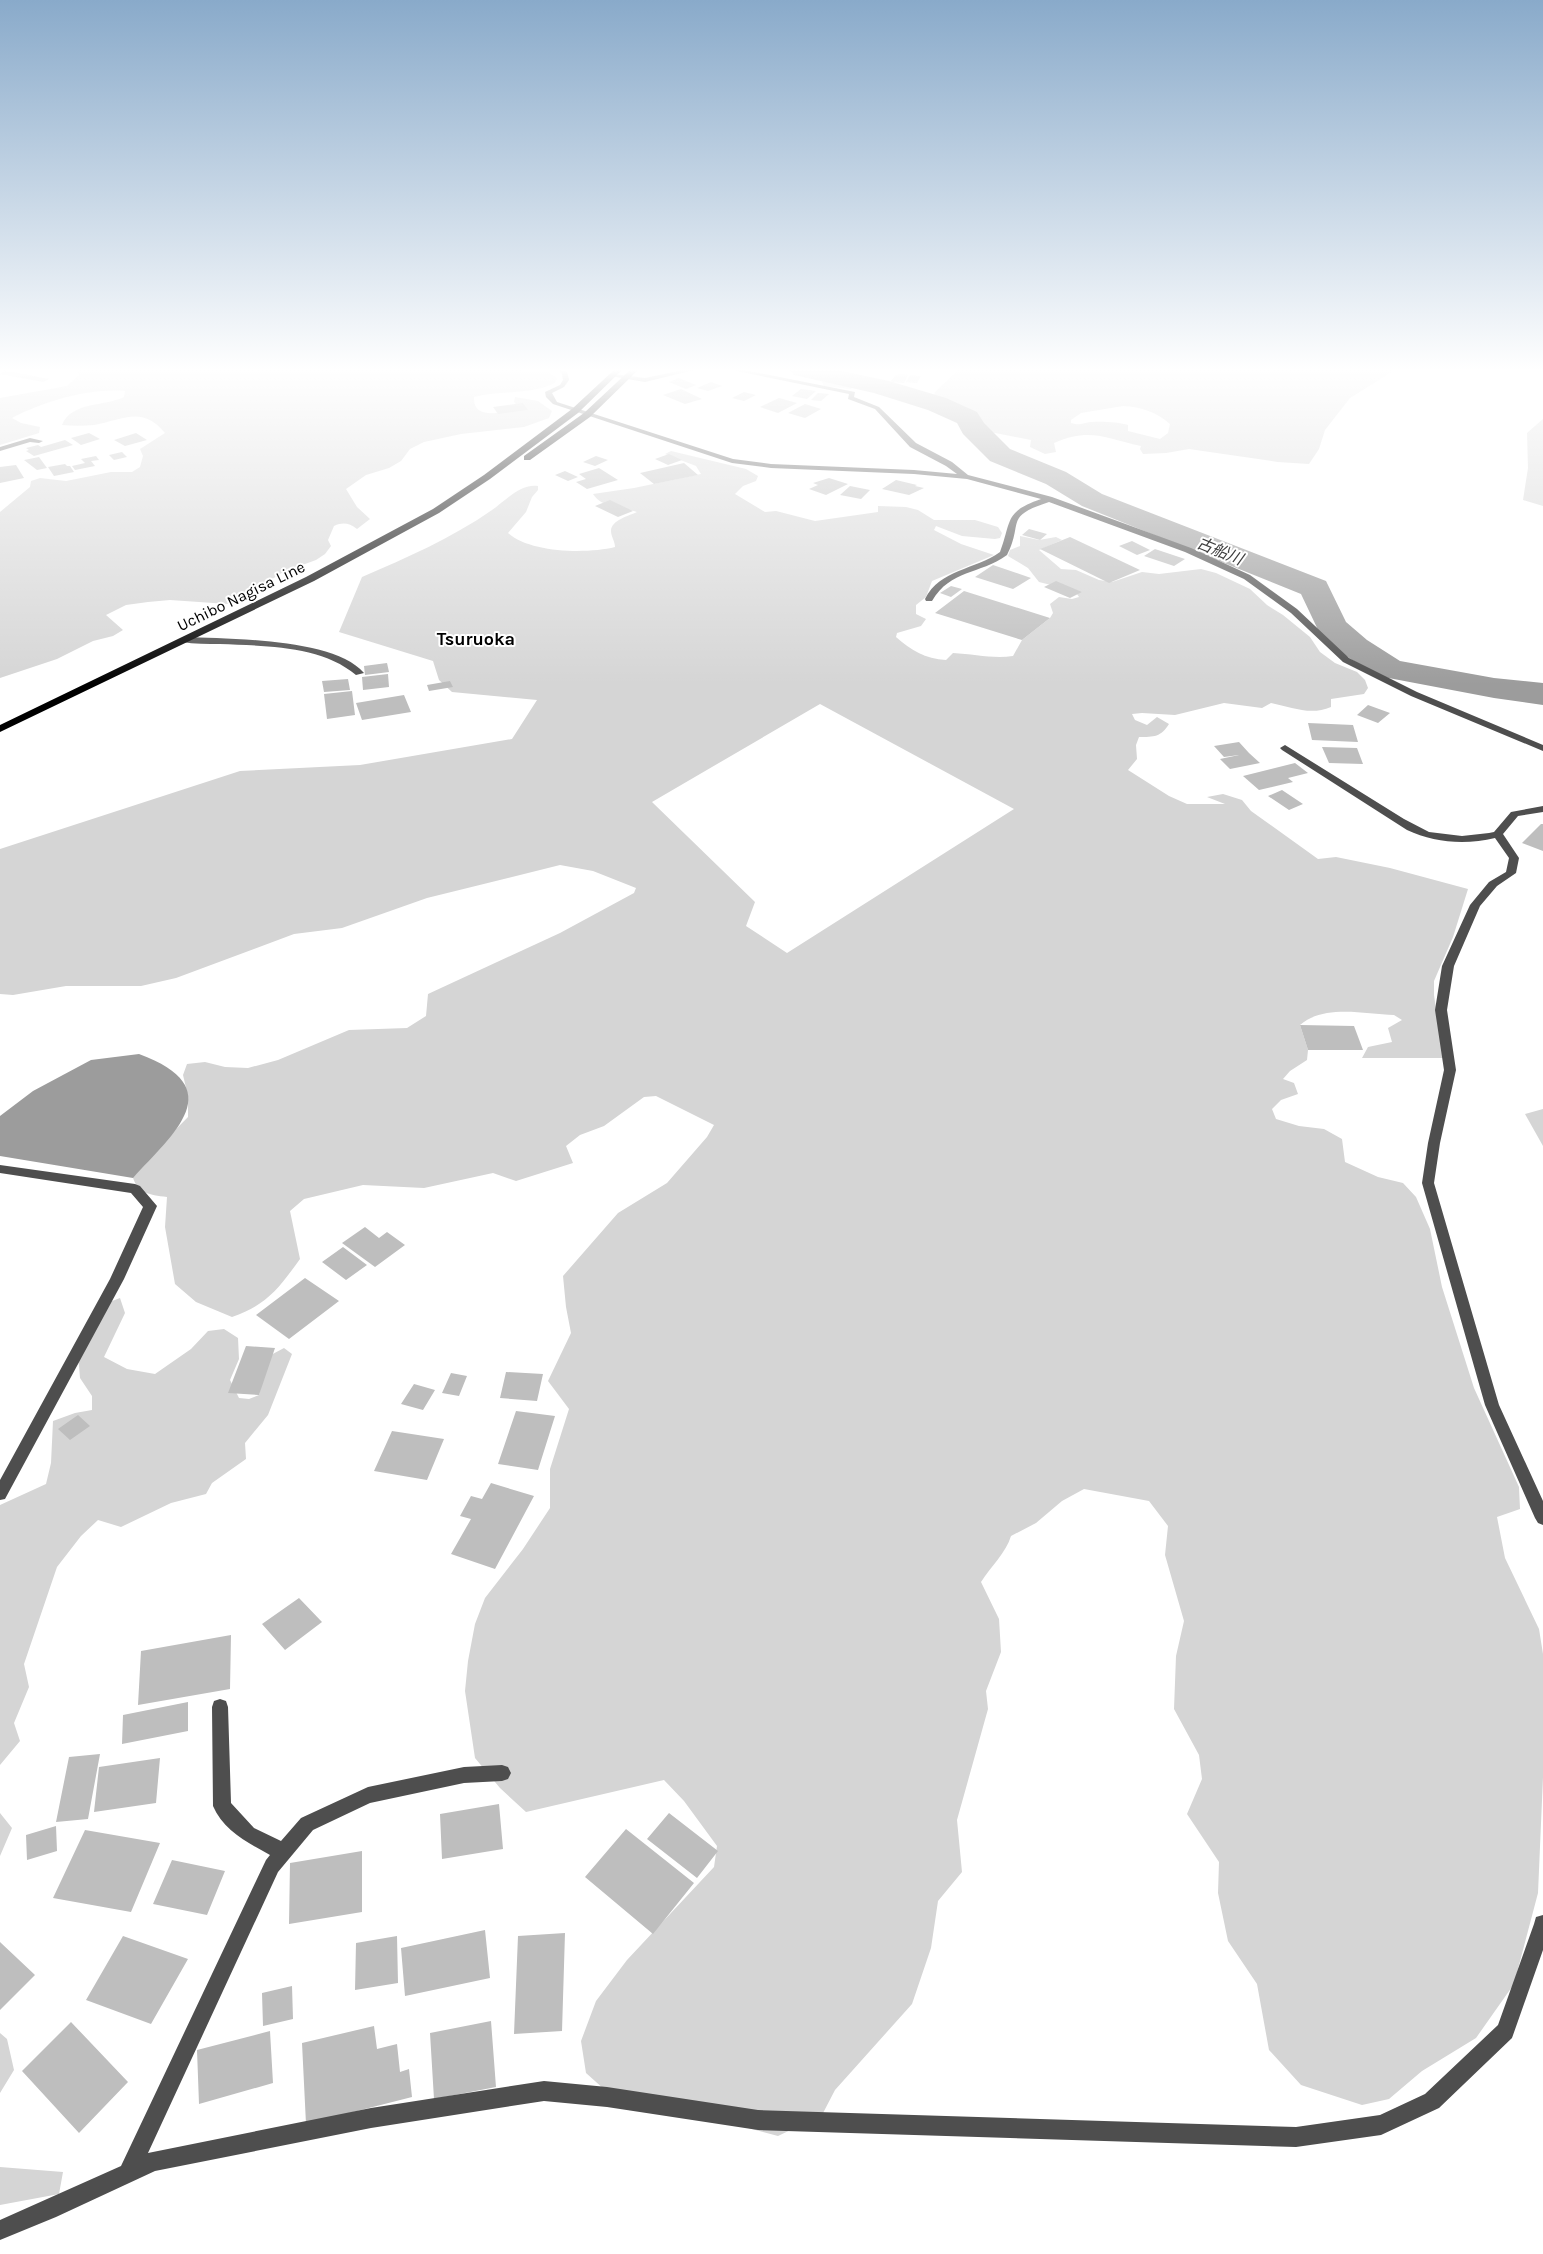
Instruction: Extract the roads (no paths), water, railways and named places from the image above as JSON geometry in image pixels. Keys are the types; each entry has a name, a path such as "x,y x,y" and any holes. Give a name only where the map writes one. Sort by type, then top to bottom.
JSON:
{"highway":[{"name":"Uchibo Nagisa Line","path":"0,728 185,640 376,544 436,511 490,475"},
{"name":"Uchibo Nagisa Line","path":"488,477 492,475"}],"street":[{"path":"948,475 967,477 1049,499 1188,550 1246,577 1294,611 1346,660 1414,694 1543,748"},
{"path":"929,598 938,583 947,577 979,567 1004,553 1010,535 1011,523 1015,515 1025,508 1049,499"},
{"path":"185,640 274,646 316,652 341,660 355,667 359,673"},
{"path":"1285,748 1369,803 1408,826 1425,833 1455,839 1481,839 1498,834 1515,814 1543,809"},
{"path":"1498,834 1514,858 1511,872 1493,884 1475,904 1448,966 1440,1010 1450,1070 1434,1143 1428,1183 1492,1405 1543,1518"},
{"path":"0,1169 135,1189 150,1206 117,1280 0,1494"},
{"path":"220,1707 222,1806 248,1834 284,1852"},
{"path":"130,2172 272,1866 307,1824 368,1795 464,1775 502,1773"},
{"path":"0,2230 49,2210 154,2161 361,2120 544,2091 607,2097 758,2120 1296,2136 1381,2125 1432,2101 1505,2031 1543,1924"}],"waterway":[{"name":"古船川","path":"1049,475 1092,500 1315,588 1332,627 1355,647 1390,669 1494,688 1543,694"}],"district":[{"name":"Tsuruoka","path":"476,639"}]}
